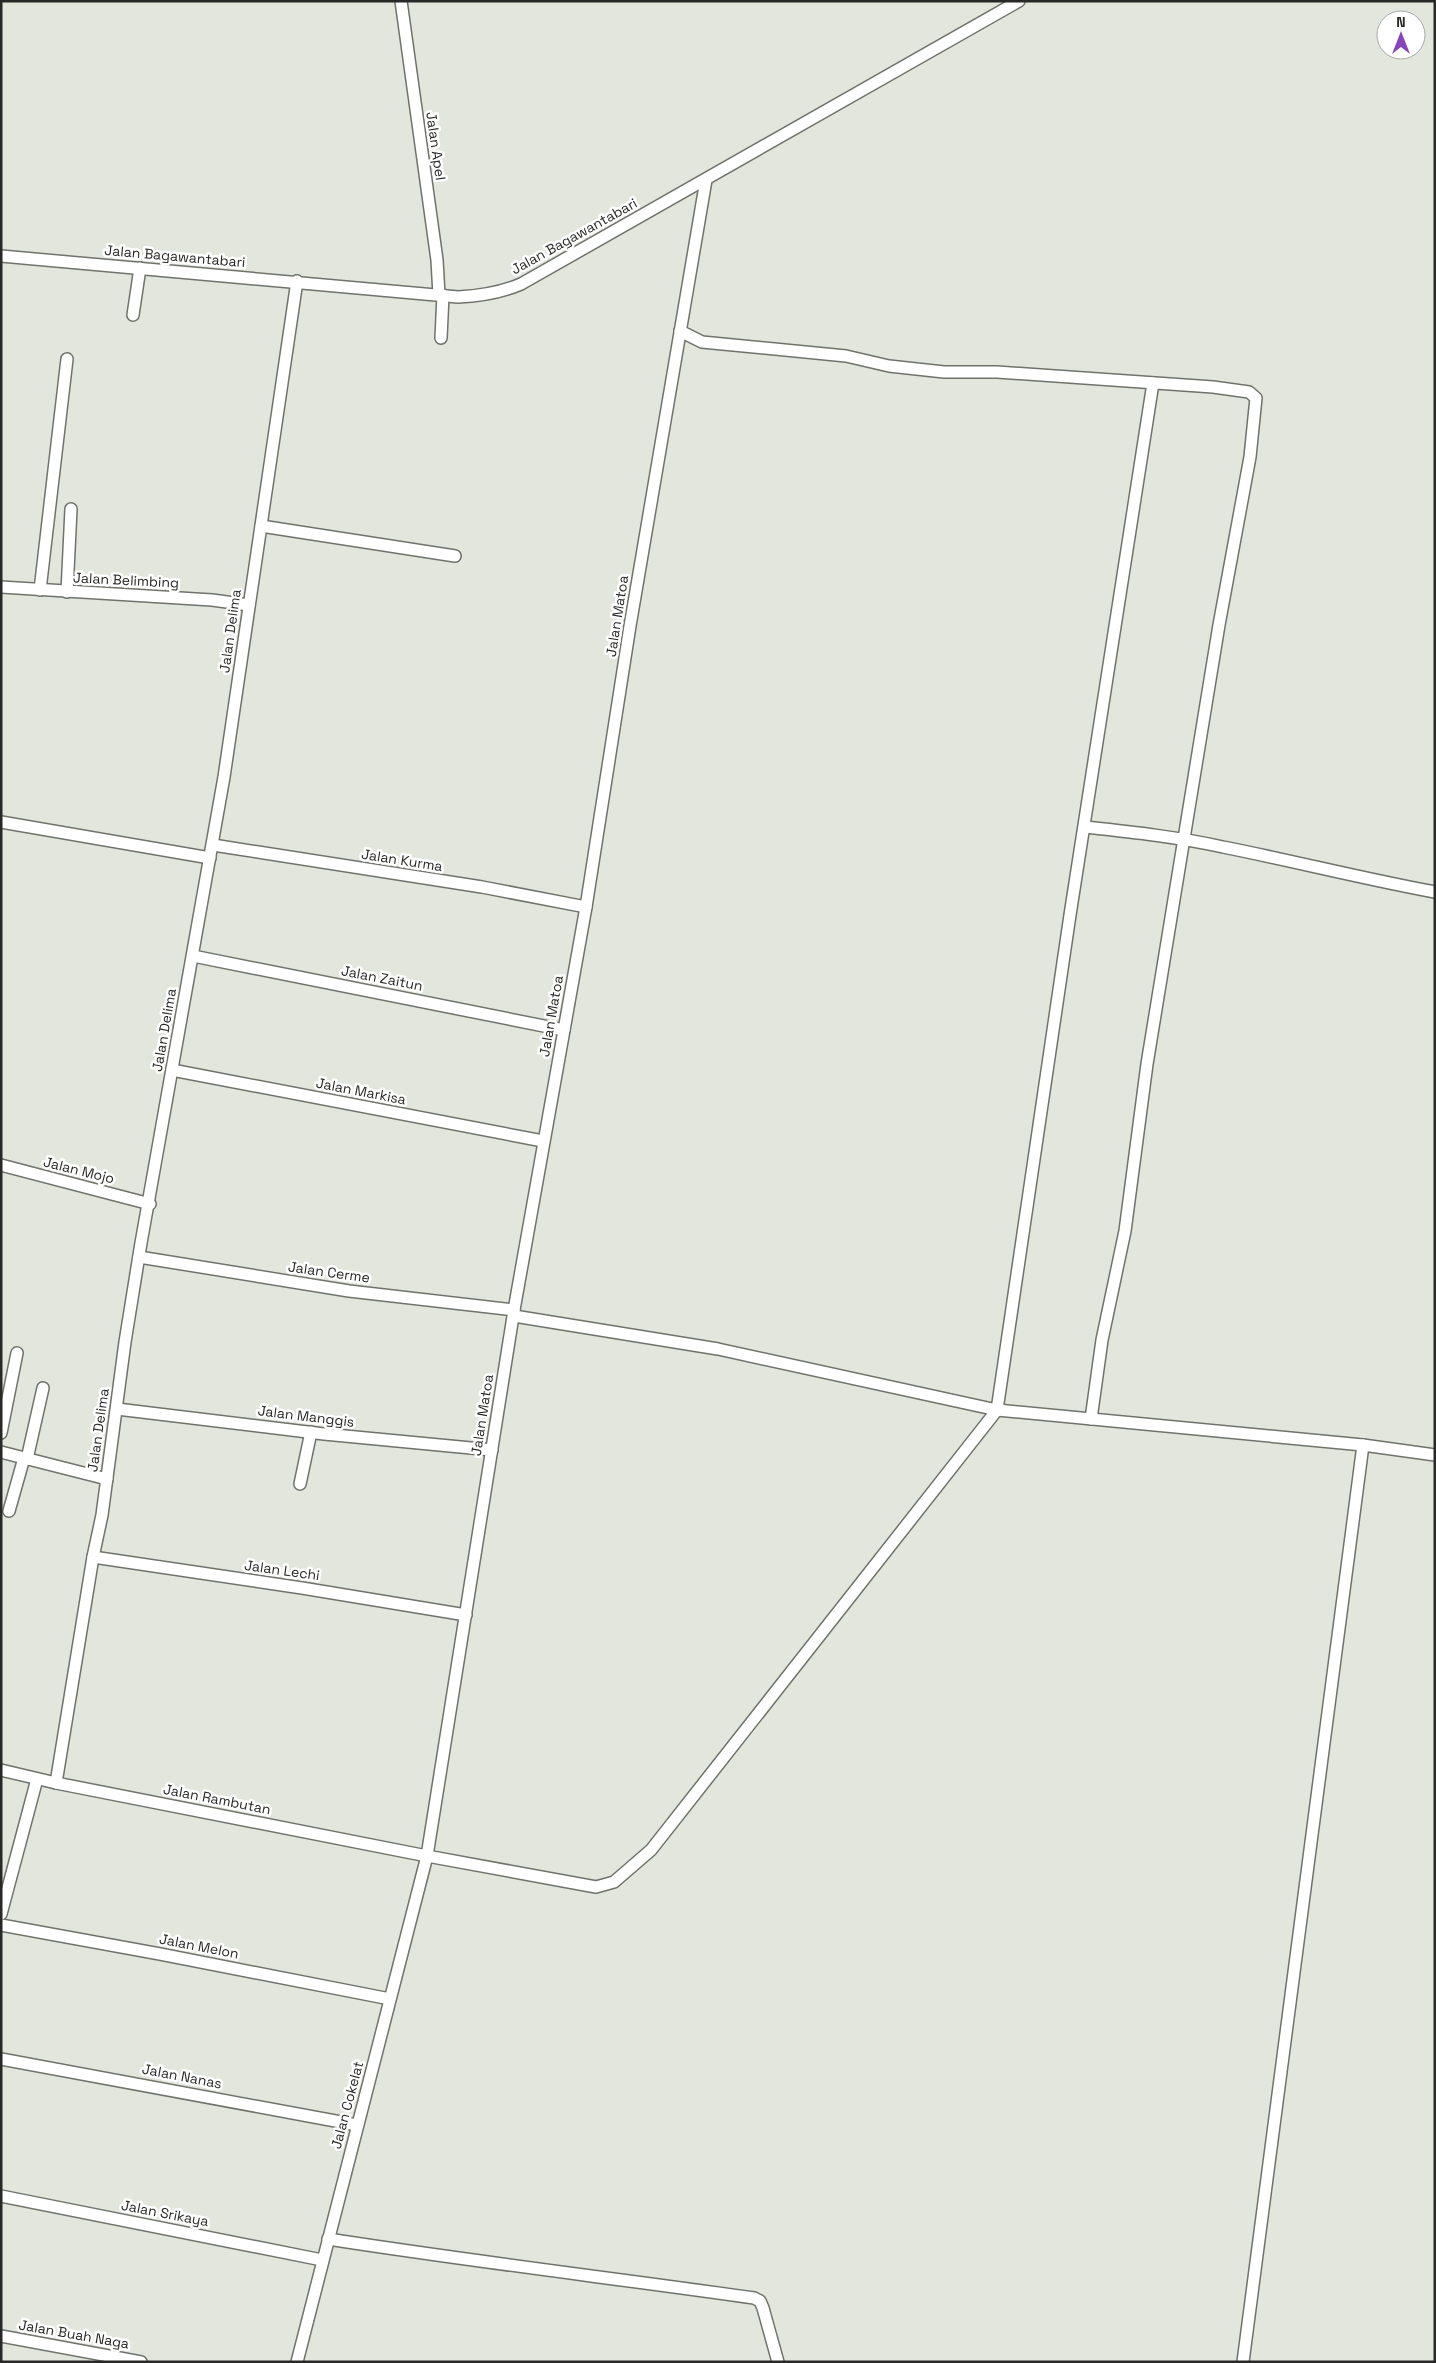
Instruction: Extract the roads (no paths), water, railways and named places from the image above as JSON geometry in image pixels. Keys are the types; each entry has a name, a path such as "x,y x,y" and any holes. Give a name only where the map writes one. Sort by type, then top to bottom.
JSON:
{"street":[{"name":"Jalan Apel","path":"402,1 441,295 441,338"},
{"name":"Jalan Bagawantabari","path":"1,256 441,295 480,296 503,292 521,284 706,180 1019,1"},
{"name":"Jalan Matoa","path":"427,1856 514,1313 586,907 706,180"},
{"path":"133,314 140,268"},
{"name":"Jalan Delima","path":"56,1783 93,1557 102,1515 125,1342 139,1257 150,1204 180,1019 213,845 297,281"},
{"path":"680,331 702,342 846,356 889,366 944,372 997,372 1222,388 1249,392 1256,398 1250,457 1147,1064 1125,1231 1102,1340 1091,1419"},
{"path":"40,590 67,359"},
{"path":"997,1410 1154,383"},
{"path":"67,592 71,509"},
{"path":"261,526 455,556"},
{"name":"Jalan Belimbing","path":"1,587 212,600 249,605"},
{"path":"1,822 210,858"},
{"path":"1085,827 1184,839 1435,892"},
{"name":"Jalan Kurma","path":"213,845 482,887 586,907"},
{"name":"Jalan Zaitun","path":"193,956 564,1030"},
{"name":"Jalan Markisa","path":"172,1070 543,1141"},
{"name":"Jalan Mojo","path":"1,1165 150,1204"},
{"name":"Jalan Cerme","path":"139,1257 349,1291 514,1313 718,1349 997,1410 1363,1445 1435,1455"},
{"path":"1,1433 17,1353"},
{"path":"9,1510 43,1388"},
{"name":"Jalan Manggis","path":"117,1409 311,1432 492,1450"},
{"name":"Jalan Rambutan","path":"1,1770 56,1783 427,1856 596,1887 607,1885 630,1870 652,1850 701,1790 997,1410"},
{"path":"300,1484 311,1432"},
{"path":"1243,2362 1363,1445"},
{"path":"1,1452 107,1479"},
{"name":"Jalan Lechi","path":"93,1557 302,1588 466,1616"},
{"path":"1,1914 36,1778"},
{"name":"Jalan Cokelat","path":"297,2362 427,1856"},
{"name":"Jalan Melon","path":"1,1925 170,1956 390,2000"},
{"name":"Jalan Nanas","path":"1,2059 357,2125"},
{"name":"Jalan Srikaya","path":"1,2196 322,2260"},
{"path":"328,2239 472,2261 571,2272 754,2298 760,2301 764,2308 778,2362"},
{"name":"Jalan Buah Naga","path":"1,2336 140,2362"}]}
